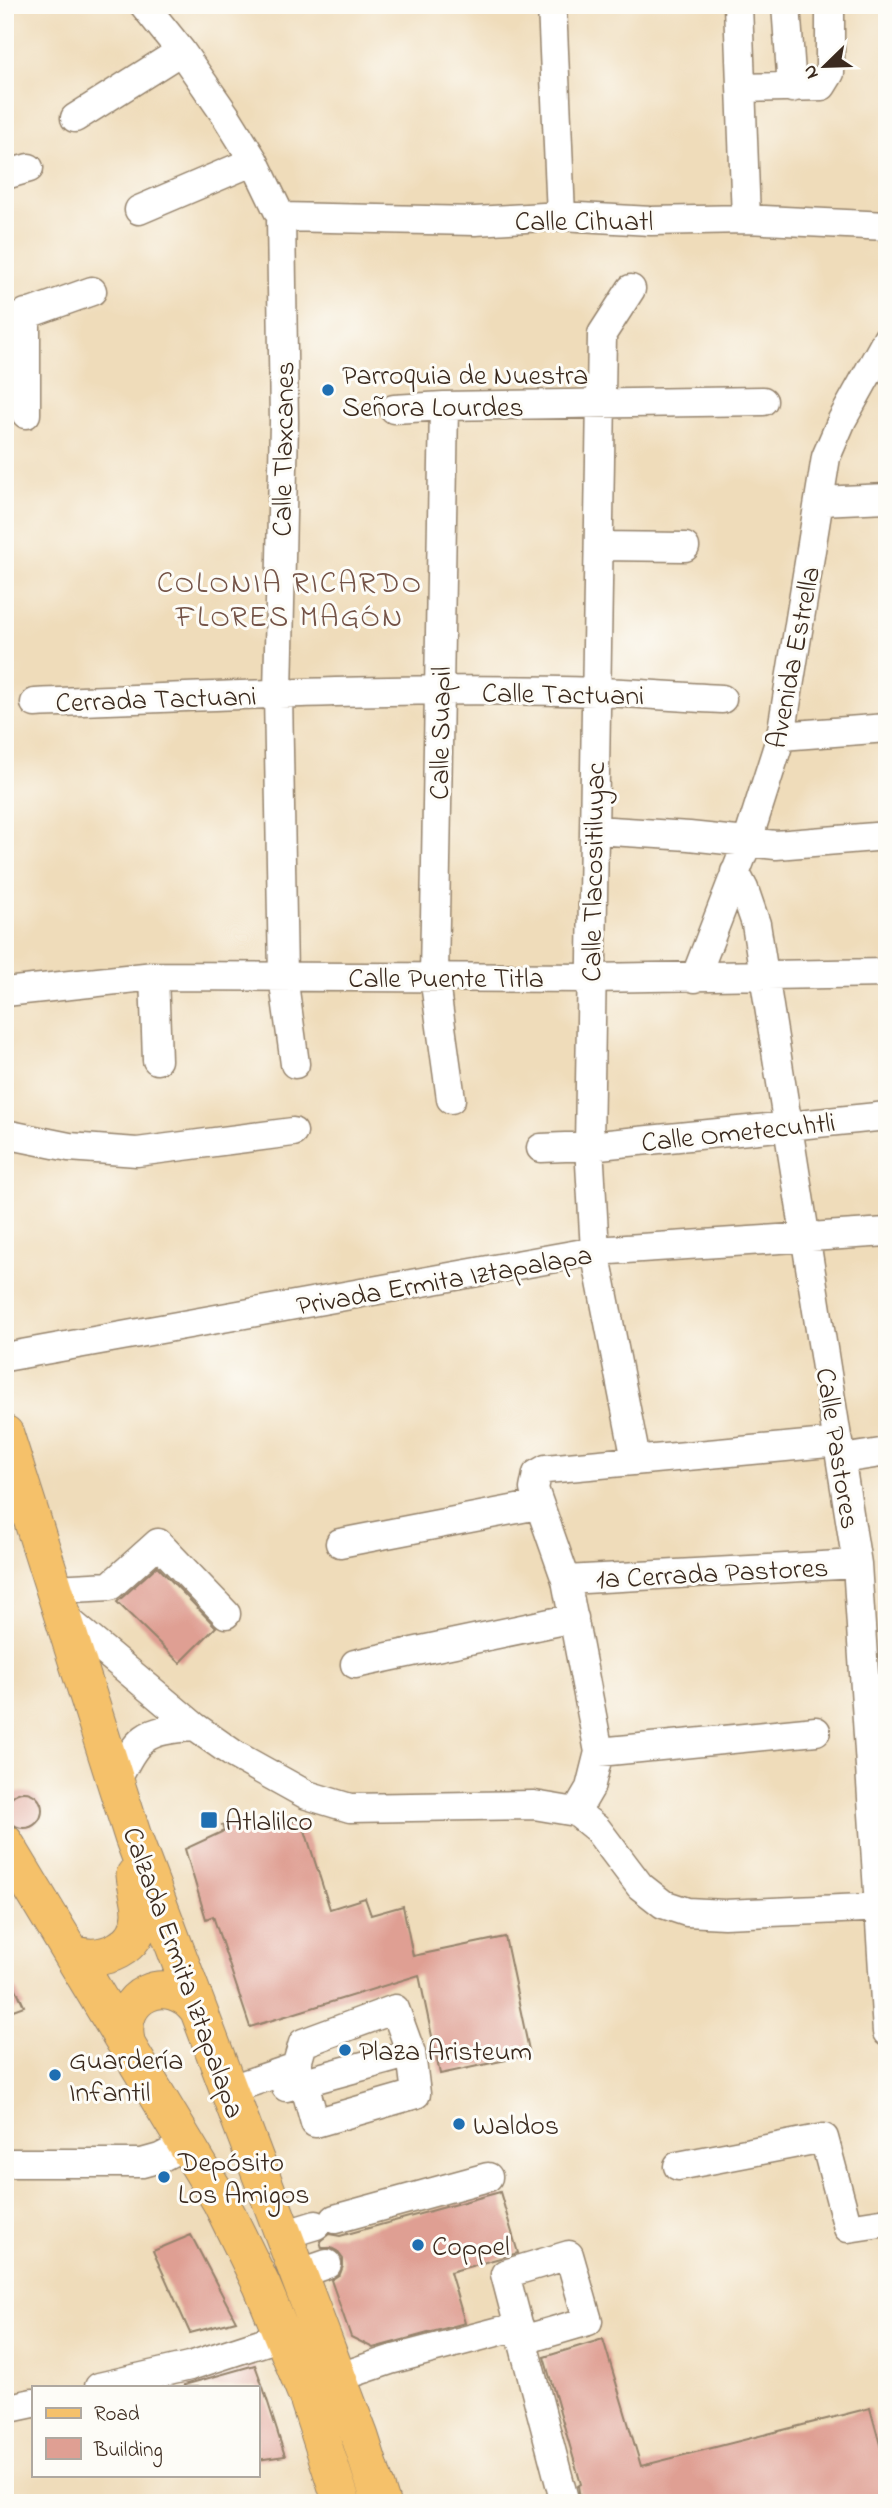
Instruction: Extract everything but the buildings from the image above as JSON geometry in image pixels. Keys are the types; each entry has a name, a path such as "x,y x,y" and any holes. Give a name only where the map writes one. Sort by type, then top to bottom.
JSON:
{"main road":[{"name":"Calzada Ermita Iztapalapa","path":"5,1434 134,1837 231,2097 312,2226 312,2269 337,2378 382,2503"},
{"path":"73,1954 93,1958 113,1954 130,1941 136,1932 141,1910 133,1861 134,1837"},
{"name":"Calzada Ermita Iztapalapa","path":"5,1843 221,2202 262,2286 308,2398 337,2502"},
{"path":"126,2041 124,2032 127,2013 146,1993 156,1990 174,1991 191,2000 197,2008"}],"street":[{"name":"Calle Tlaxcanes","path":"144,5 181,51 254,161 281,217 284,422 278,694 283,976 295,1064"},
{"path":"552,5 561,216"},
{"path":"738,5 746,219"},
{"path":"786,5 792,88"},
{"path":"741,88 822,86 830,73 830,5"},
{"path":"75,118 181,51"},
{"path":"139,210 254,161"},
{"name":"Calle Cihuatl","path":"281,217 475,221 561,216 651,221 746,219 887,226"},
{"name":"Calle Tlacositiluyac","path":"632,289 602,334 589,1146 595,1251 636,1460"},
{"path":"26,414 15,317 92,291"},
{"name":"Avenida Estrella","path":"695,978 747,843 781,736 826,457 842,420 887,339"},
{"path":"394,409 763,401"},
{"name":"Calle Suapil","path":"444,406 434,976 451,1099"},
{"path":"820,501 887,498"},
{"path":"599,546 685,547"},
{"name":"Calle Tactuani","path":"278,694 595,692 722,699"},
{"name":"Cerrada Tactuani","path":"35,703 278,694"},
{"path":"781,736 887,728"},
{"path":"595,830 776,845 887,836"},
{"name":"Calle Pastores","path":"735,873 744,889 756,924 857,1564 883,1908 887,2032"},
{"name":"Calle Puente Titla","path":"5,992 154,976 695,978 887,973"},
{"path":"154,976 157,1060"},
{"name":"Calle Ometecuhtli","path":"541,1148 589,1146 887,1116"},
{"path":"5,1134 69,1147 137,1152 293,1132"},
{"name":"Privada Ermita Iztapalapa","path":"5,1357 595,1251 887,1232"},
{"path":"576,1812 590,1788 599,1752 566,1580 534,1489 537,1474 546,1469 636,1460 840,1451 887,1452"},
{"path":"340,1543 538,1505"},
{"path":"226,1614 158,1543 110,1586 59,1603 195,1727 235,1755 307,1796 350,1808 534,1805 576,1812 597,1829 640,1886 663,1904 687,1912 724,1914 883,1908"},
{"name":"1a Cerrada Pastores","path":"566,1580 857,1564"},
{"path":"355,1664 574,1618"},
{"path":"116,1783 132,1750 153,1732 195,1727"},
{"path":"599,1752 816,1731"},
{"path":"231,2097 296,2067 303,2043 396,2009 411,2053 416,2094 315,2123 304,2082"},
{"path":"231,2097 304,2082 411,2053"},
{"path":"678,2166 824,2138 848,2228 887,2222"},
{"path":"5,2163 142,2164 187,2144"},
{"path":"312,2226 440,2199 488,2177"},
{"path":"337,2378 390,2360 521,2333 565,2503"},
{"path":"103,2386 190,2366 282,2336"},
{"path":"5,2409 32,2403"}],"place":[{"name":"Parroquia de Nuestra Señora Lourdes","path":"328,390"},
{"name":"Atlalilco","path":"209,1820"},
{"name":"Plaza Aristeum","path":"345,2050"},
{"name":"Guardería Infantil","path":"55,2075"},
{"name":"Waldos","path":"459,2124"},
{"name":"Depósito Los Amigos","path":"164,2177"},
{"name":"Coppel","path":"418,2245"}],"district":[{"name":"COLONIA RICARDO FLORES MAGÓN","path":"290,599"}]}
